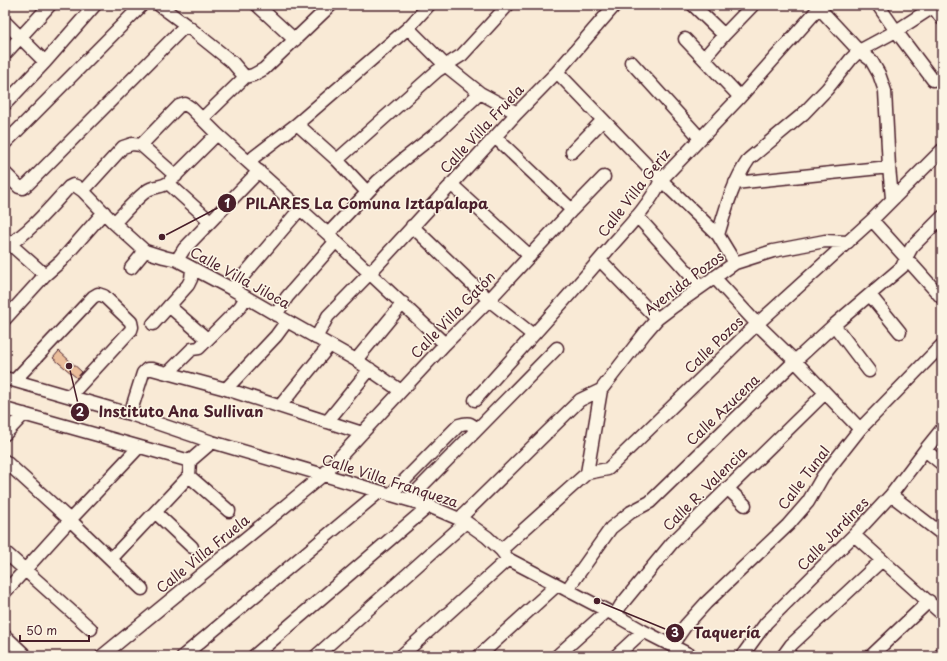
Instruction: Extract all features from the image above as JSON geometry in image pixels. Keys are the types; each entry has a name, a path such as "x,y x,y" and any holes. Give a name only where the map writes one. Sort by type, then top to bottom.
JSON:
{"street":[{"path":"5,54 50,5"},
{"path":"5,143 142,5"},
{"path":"257,5 295,40"},
{"path":"202,119 245,77 253,75 264,69 331,5"},
{"path":"250,163 254,157 297,124 408,28 429,5"},
{"path":"337,160 437,71 462,55 508,5"},
{"name":"Calle Villa Fruela","path":"316,338 328,316 370,273 516,113 557,72 615,5"},
{"path":"693,5 724,35"},
{"path":"878,5 933,80"},
{"path":"5,104 45,62 92,6"},
{"path":"704,58 752,6"},
{"path":"718,235 735,183 742,168 749,159 803,114 827,89 850,59 859,51 896,31 932,6 942,19"},
{"path":"166,7 232,62 245,77"},
{"path":"819,7 859,51 871,60 879,74 885,91 892,198"},
{"name":"Calle Villa Geriz","path":"475,400 600,260 637,216 656,190 661,180 740,97 819,7"},
{"path":"5,22 45,62"},
{"path":"6,178 18,187 23,188 28,184 186,25"},
{"path":"408,28 445,65 480,93 516,113"},
{"path":"685,38 740,97"},
{"path":"631,62 700,138"},
{"path":"557,72 661,180 718,235 734,263"},
{"path":"226,389 276,336 282,318 286,297 367,192 404,159 438,133 480,93"},
{"path":"141,145 179,106 184,104 192,108 217,134 332,237 445,344"},
{"path":"572,152 603,120"},
{"path":"297,124 337,160 367,192"},
{"path":"114,223 144,193 150,189 162,186 172,180 217,134"},
{"path":"494,137 572,210"},
{"path":"45,275 8,246 29,229 69,187 78,188 123,147 132,144 141,145 210,221"},
{"name":"Calle Pozos","path":"587,473 608,469 757,324 872,220 892,198 942,150"},
{"path":"735,183 889,167"},
{"path":"177,260 184,249 259,171"},
{"name":"Calle Villa Gatón","path":"323,475 604,177"},
{"path":"451,184 530,256"},
{"name":"Calle Villa Jiloca","path":"78,188 145,251 177,260 192,269 232,288 329,346 356,360 401,392"},
{"path":"232,288 300,209"},
{"path":"5,319 104,212"},
{"path":"637,216 701,287"},
{"name":"Calle Azucena","path":"479,656 562,587 612,528 631,512 650,502 795,361 902,267 912,247 942,217"},
{"path":"872,220 906,258 940,292"},
{"path":"412,226 489,300 532,335"},
{"name":"Avenida Pozos","path":"587,473 601,390 657,319 734,263 773,251 817,242 848,242"},
{"path":"130,268 145,251"},
{"path":"600,260 657,319"},
{"path":"153,324 188,285 191,279 192,269"},
{"path":"714,277 757,324 795,361 860,429"},
{"path":"10,379 98,294 104,296 131,322 132,327 131,330 70,396"},
{"path":"870,295 900,332"},
{"path":"168,373 192,349 199,348 240,307 246,297"},
{"path":"356,360 403,303"},
{"path":"169,306 207,339"},
{"path":"834,326 869,371"},
{"name":"Calle Tunal","path":"672,645 706,603 788,524 808,502 824,476 860,429 942,345"},
{"path":"280,406 329,346"},
{"path":"408,500 557,348"},
{"path":"130,414 143,373 147,369 152,368 226,389 362,433"},
{"path":"327,422 370,369"},
{"name":"Calle Villa Franqueza","path":"10,379 130,414 212,442 429,506 463,521 487,537 504,554 643,631 692,656"},
{"path":"316,656 463,521 580,400 601,390"},
{"name":"Calle R. Valencia","path":"557,656 621,604 672,543 825,393"},
{"path":"5,409 190,461"},
{"path":"5,434 24,414"},
{"path":"183,656 385,494 458,425 465,423 470,424 477,429"},
{"name":"Calle Jardines","path":"742,656 766,623 854,536 891,495 942,429"},
{"path":"111,559 156,513 189,476 190,461 212,442"},
{"path":"5,592 139,447"},
{"path":"925,450 942,464"},
{"path":"5,461 142,588"},
{"path":"401,656 587,473"},
{"name":"Calle Villa Fruela","path":"102,656 323,475"},
{"path":"189,476 229,511"},
{"path":"727,488 745,505"},
{"path":"891,495 942,534"},
{"path":"254,656 429,506"},
{"path":"156,513 192,547"},
{"path":"854,536 942,614"},
{"path":"5,552 91,629"},
{"path":"783,656 791,645 881,561"},
{"path":"871,656 929,601"},
{"path":"616,656 643,631"},
{"path":"5,636 26,656"}],"building":[{"path":"59,351 82,372 77,378 53,358"}],"place":[{"name":"PILARES La Comuna Iztapalapa","path":"162,237"},
{"name":"Instituto Ana Sullivan","path":"69,366"},
{"name":"Taquería","path":"597,601"}]}
